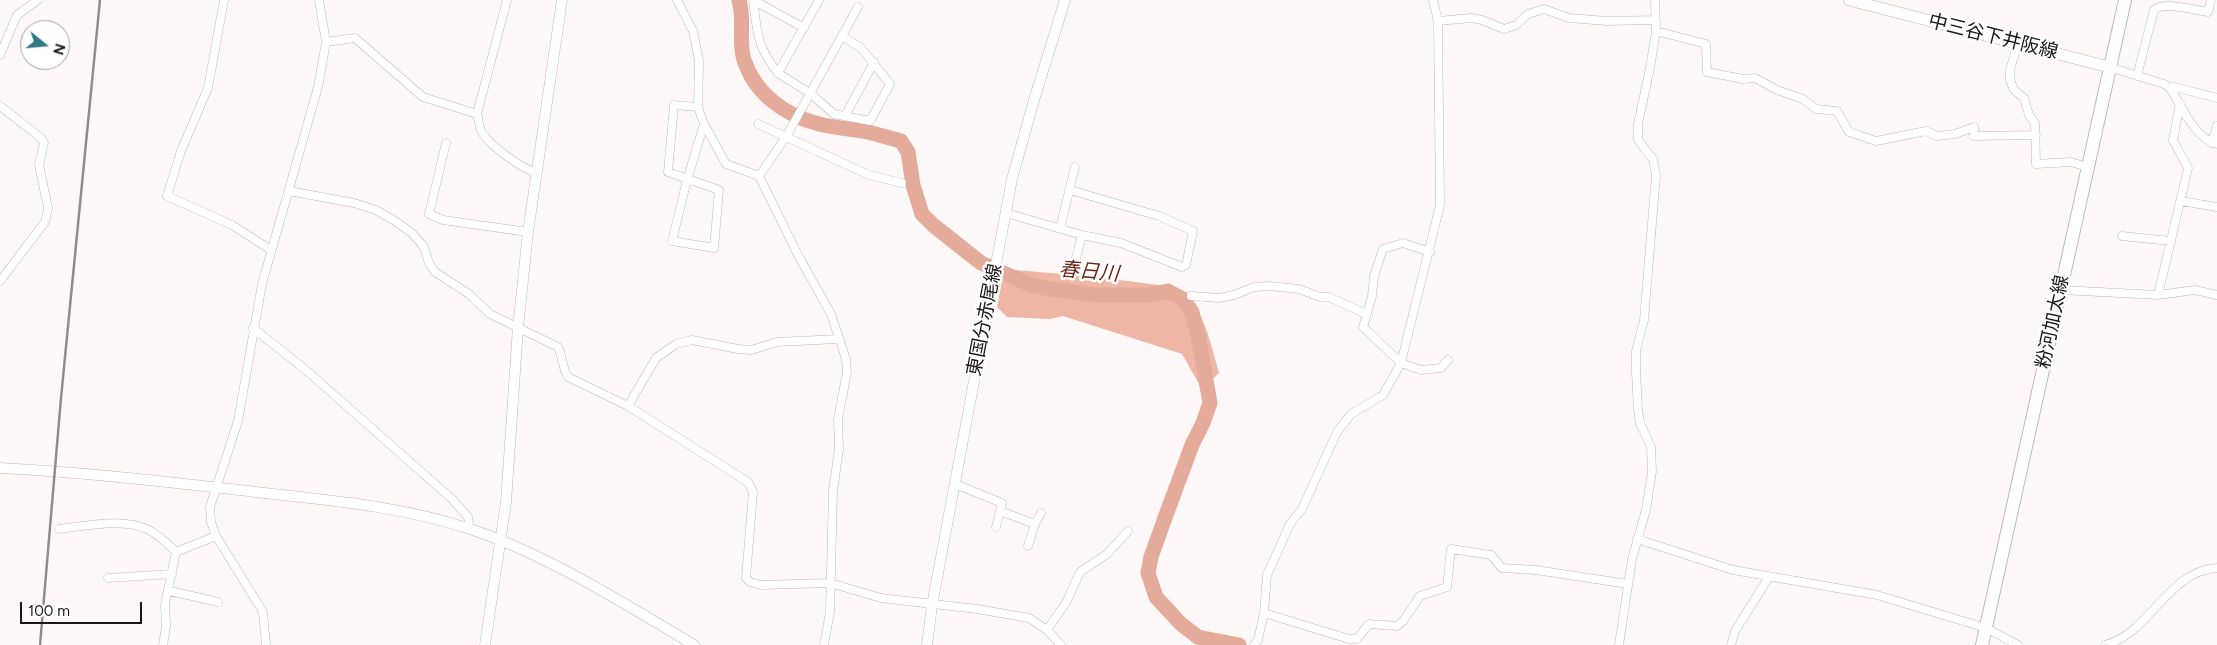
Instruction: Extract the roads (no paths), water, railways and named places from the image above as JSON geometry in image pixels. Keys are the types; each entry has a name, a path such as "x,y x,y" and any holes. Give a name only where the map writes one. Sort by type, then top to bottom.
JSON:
{"main road":[{"name":"中三谷下井阪線","path":"1849,0 2109,67"},
{"name":"粉河加太線","path":"1982,645 2124,0"}],"street":[{"path":"0,55 17,15 22,10 35,4 38,0"},
{"path":"224,0 208,88 181,151 167,196 232,225 271,250"},
{"path":"266,645 263,612 216,536 211,522 210,507 238,421 253,328 271,250 318,87 326,42 319,0"},
{"path":"507,0 477,114 482,132 514,160 530,171 537,173"},
{"path":"485,645 502,541 513,421 518,328 528,232 562,0"},
{"path":"677,0 693,31 699,61 698,107 704,124 726,164 758,176 799,257 831,314 846,359 847,372 838,419 839,449 832,491 830,612 824,645"},
{"path":"753,0 804,28"},
{"path":"753,0 758,38 766,58 778,73 834,114 870,121 890,84 861,48 842,36"},
{"path":"778,73 819,0"},
{"name":"東国分赤尾線","path":"927,645 932,605 954,484 1012,179 1065,0"},
{"path":"1256,642 1264,613 1267,575 1290,524 1302,509 1337,432 1351,414 1383,395 1401,363 1430,252 1440,205 1438,21 1432,0"},
{"path":"1620,645 1628,584 1637,539 1646,510 1652,472 1651,447 1640,423 1638,410 1636,351 1644,320 1656,175 1653,158 1638,140 1638,124 1656,30 1654,20 1655,0"},
{"path":"2137,76 2154,10 2171,6 2208,12 2211,0"},
{"path":"758,176 786,137 858,7"},
{"path":"1438,21 1471,18 1482,20 1504,29 1516,25 1528,14 1544,8 1570,18 1654,20"},
{"path":"1656,30 1706,44 1708,72 1743,79 1755,78 1777,90 1804,99 1816,109 1837,111 1849,132 1876,141 1926,131 1936,136 1955,134 1974,127 1974,136 2036,135"},
{"path":"326,42 355,38 424,97 477,114"},
{"path":"2018,43 2010,70 2010,80 2014,90 2024,98 2029,115 2035,123 2036,164 2071,162 2087,167"},
{"path":"845,116 874,62"},
{"path":"2109,67 2164,84 2170,88 2198,131 2204,138 2215,143 2217,126"},
{"path":"2170,88 2174,87 2217,98"},
{"path":"2158,295 2188,168 2173,140 2180,104"},
{"path":"698,107 674,105 668,172 687,180 720,190 714,248 672,241 687,180 704,124"},
{"path":"0,106 41,138 44,143 39,164 48,208 45,222 0,281"},
{"path":"758,124 869,175 902,183"},
{"path":"446,143 429,214 443,220 528,232"},
{"path":"1060,228 1075,167"},
{"path":"1006,213 1082,235 1121,243 1182,267 1186,265 1193,231 1159,216 1070,190"},
{"path":"289,191 354,203 376,210 395,221 412,233 424,247 429,263 436,272 469,294 490,314 558,347 562,355 564,370 568,377 628,406 748,482 752,487 746,578 750,582 762,585 830,583 881,598 977,609 1029,618 1047,630 1061,645"},
{"path":"2180,201 2217,207"},
{"path":"1073,270 1082,235"},
{"path":"2122,236 2171,241"},
{"path":"1430,252 1403,243 1383,249 1374,276 1372,296 1363,327 1401,363 1421,370 1441,368 1448,360"},
{"path":"1191,296 1219,298 1234,295 1254,287 1270,286 1299,289 1320,297 1329,297 1366,314"},
{"path":"2061,290 2158,295 2195,290 2217,295"},
{"path":"253,328 307,370 452,499 468,517 470,529"},
{"path":"628,406 656,358 676,344 692,340 750,350 777,342 838,339"},
{"path":"0,468 216,488 372,506 412,513 470,529 529,552 694,645"},
{"path":"954,484 1002,503 996,527"},
{"path":"1000,511 1035,524"},
{"path":"1028,546 1035,524 1041,513"},
{"path":"59,529 133,524 149,530 176,552"},
{"path":"1047,630 1067,602 1080,572 1107,554 1128,531"},
{"path":"176,552 216,536"},
{"path":"1637,539 1733,570 1877,595 1986,628 2018,645"},
{"path":"1264,613 1349,639 1357,639 1369,624 1397,626 1403,621 1420,596 1448,587 1451,549 1492,555 1502,568 1536,570 1628,584"},
{"path":"163,645 166,626 165,604 170,591 176,552"},
{"path":"2105,645 2118,642 2138,626 2179,583 2203,569 2217,568"},
{"path":"108,578 172,574"},
{"path":"1731,645 1735,631 1769,577"},
{"path":"170,591 218,602"}],"waterway":[{"name":"春日川","path":"739,0 741,8 742,53 749,72 764,93 784,109 807,120 868,132 901,141 908,152 913,185 922,214 981,263 1031,285 1050,289 1099,295 1149,295 1168,291 1183,299 1192,312 1198,335 1210,403 1166,515 1151,557 1148,573 1156,597 1181,624 1198,637 1239,645"}],"railway":[{"path":"40,645 61,398 100,0"}]}
